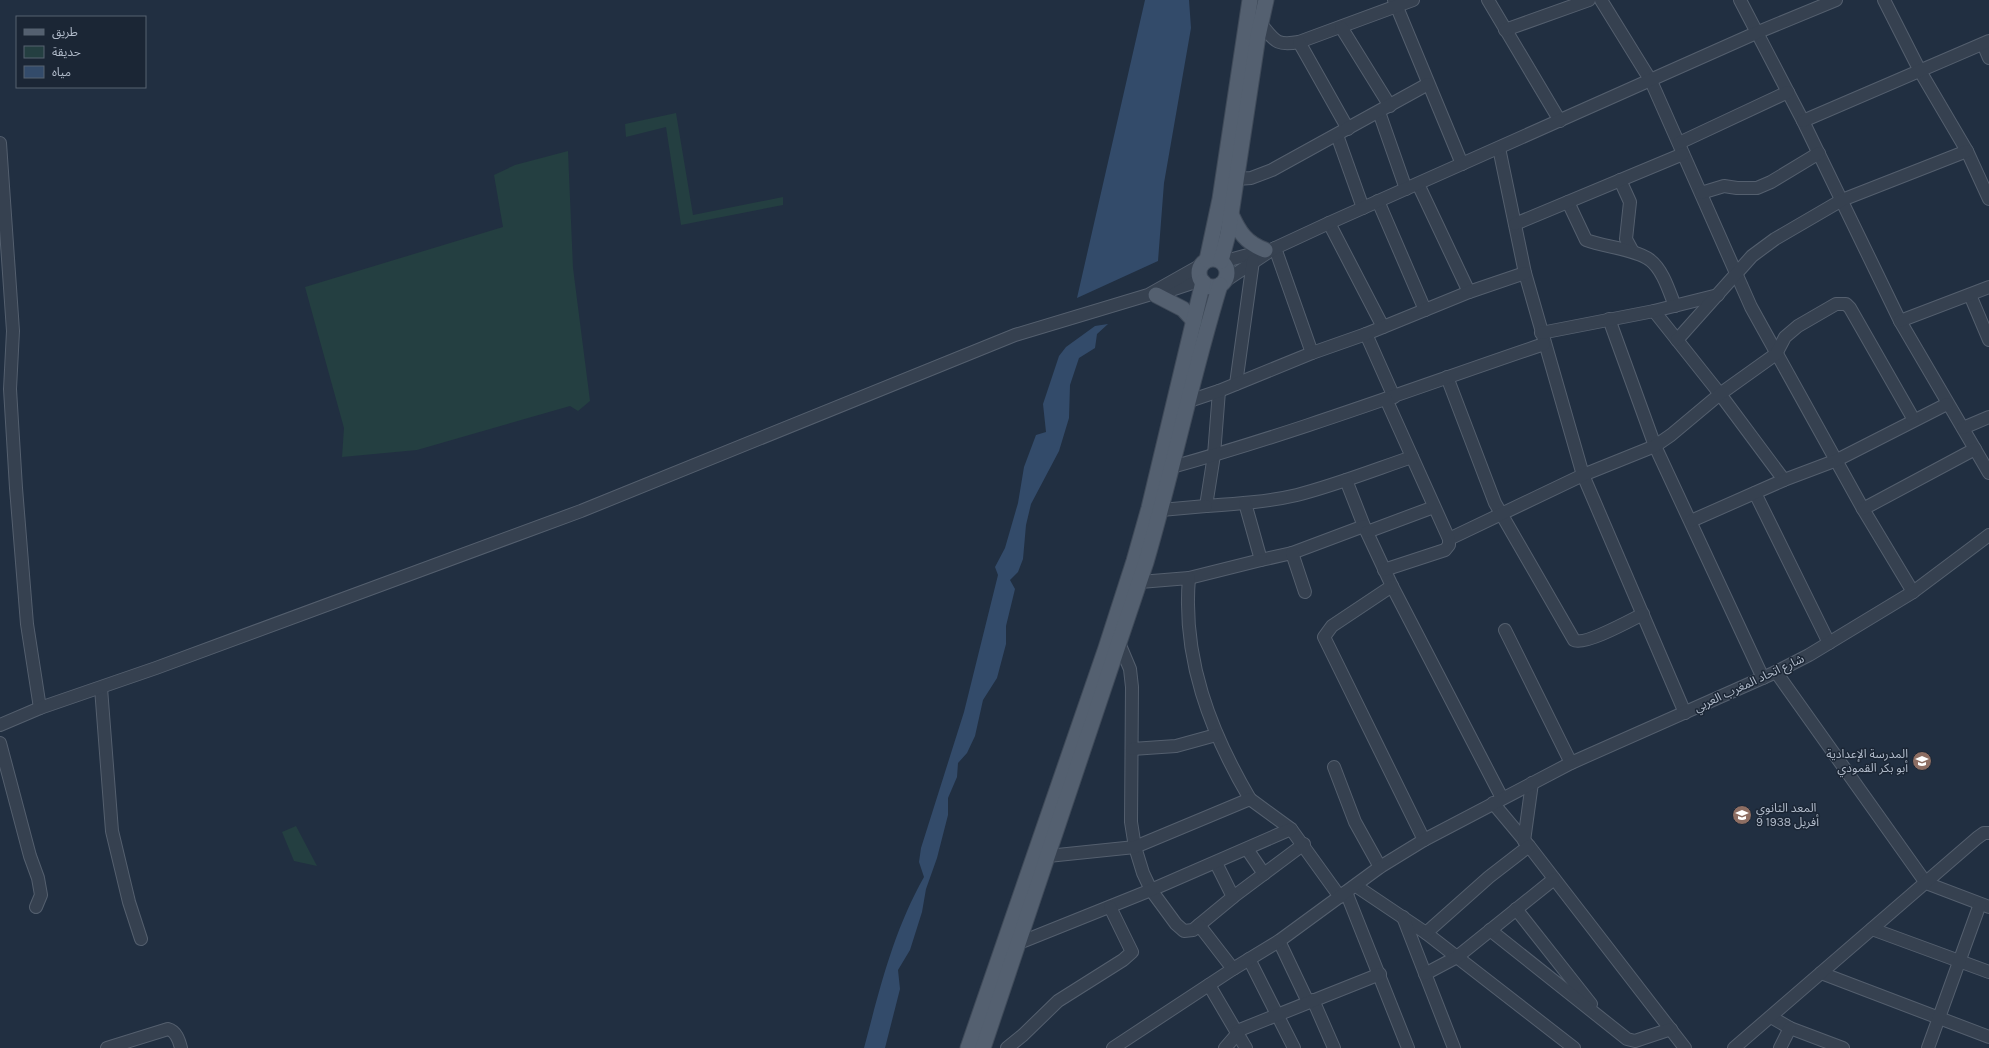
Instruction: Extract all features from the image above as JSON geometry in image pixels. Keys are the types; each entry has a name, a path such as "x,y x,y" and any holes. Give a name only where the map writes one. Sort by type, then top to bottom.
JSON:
{"main road":[{"path":"1213,262 1220,199 1250,0"},
{"path":"968,1048 1106,648 1149,508 1194,321 1202,281 1200,273 1213,262 1231,214 1266,0"},
{"path":"1231,214 1239,231 1246,240 1254,246 1271,249"},
{"path":"983,1048 1140,582 1161,510 1189,400 1222,283 1227,272 1213,262"},
{"path":"1202,281 1211,286 1222,283"},
{"path":"1152,295 1184,309 1194,321"}],"street":[{"path":"1261,24 1274,40 1284,44 1299,42 1341,27 1395,3 1413,0"},
{"path":"1488,0 1560,121"},
{"path":"1505,30 1589,0"},
{"path":"1601,0 1651,81 1751,307 1863,509 1913,592"},
{"path":"1740,0 1803,121 1900,320 1989,473"},
{"path":"1222,283 1271,249 1756,33 1836,0"},
{"path":"1884,0 1920,71 1967,151 1989,199"},
{"path":"1395,3 1462,164"},
{"path":"1341,27 1390,106"},
{"path":"1299,42 1348,129"},
{"path":"1803,121 1986,42 1989,58"},
{"path":"1237,179 1251,178 1272,170 1380,112 1428,84"},
{"path":"1515,224 1620,180 1788,92"},
{"path":"1380,112 1406,189"},
{"path":"1337,135 1363,208"},
{"path":"0,143 13,331 10,389 17,504 27,624 40,708"},
{"path":"1498,148 1525,273 1542,339 1583,475 1685,713"},
{"path":"1677,340 1752,256 1775,239 1842,200 1967,151"},
{"path":"1701,193 1724,186 1737,188 1757,188 1771,182 1819,153"},
{"path":"1620,180 1630,202 1626,239 1633,252"},
{"path":"1418,184 1469,292"},
{"path":"1378,201 1425,310"},
{"path":"1568,202 1586,240 1600,245 1633,252 1650,260 1660,272 1675,306"},
{"path":"1329,223 1383,327"},
{"path":"1152,295 1213,262 1271,249"},
{"path":"1271,249 1312,353"},
{"path":"1236,384 1253,261"},
{"path":"1189,400 1219,391 1469,292 1525,273"},
{"path":"0,725 40,708 101,688 581,511 1015,335 1202,281"},
{"path":"1900,320 1989,287"},
{"path":"1172,467 1214,455 1390,398 1542,339 1609,319 1654,311 1718,295"},
{"path":"1970,295 1989,340"},
{"path":"1449,539 1583,475 1654,446 1671,435 1720,394 1776,354 1785,337 1798,326 1825,309 1840,303 1846,304 1853,312 1914,420"},
{"path":"1654,311 1720,394 1784,480"},
{"path":"1609,319 1654,446 1691,521 1763,678"},
{"path":"1366,334 1412,456 1449,539 1449,545 1445,550 1384,570"},
{"path":"1447,377 1495,504 1576,641 1582,641 1595,636 1643,614"},
{"path":"1206,506 1214,455 1219,391"},
{"path":"1691,521 1784,480 1837,460 1948,404"},
{"path":"1963,428 1989,417"},
{"path":"1863,509 1975,449"},
{"path":"1161,510 1245,503 1296,495 1346,480 1412,456"},
{"path":"1346,480 1365,529 1384,570 1498,801 1526,844 1685,1048"},
{"path":"1755,493 1829,643"},
{"path":"1245,503 1261,560"},
{"path":"1140,582 1189,578 1292,553 1434,507"},
{"name":"شارع اتحاد المغرب العربي","path":"1114,1048 1233,969 1279,941 1380,867 1424,840 1571,764 1776,672 1829,643 1913,592 1989,535"},
{"path":"1292,553 1305,592"},
{"path":"1189,578 1188,619 1196,671 1201,694 1216,735 1231,767 1250,799 1291,829 1347,892 1408,1048"},
{"path":"1392,586 1332,626 1324,637 1424,840"},
{"path":"1505,630 1571,764"},
{"path":"1120,643 1130,668 1132,687 1132,822 1135,847 1143,874 1151,890 1182,929 1190,931 1199,925 1233,897 1304,844"},
{"path":"1776,672 1926,883 1984,905 1960,961 1928,1048"},
{"path":"101,688 112,831 129,902 141,939"},
{"path":"1132,749 1176,746 1216,735"},
{"path":"0,743 30,856 38,878 41,895 36,907"},
{"path":"1334,767 1355,822 1380,867"},
{"path":"1426,933 1526,844 1532,783"},
{"path":"1048,856 1135,847 1250,799"},
{"path":"1019,944 1216,863 1291,829"},
{"path":"1734,1048 1981,834 1989,833"},
{"path":"1248,849 1264,874"},
{"path":"1216,863 1233,897"},
{"path":"1425,974 1456,957 1554,879"},
{"path":"1347,892 1403,917 1426,933 1574,1048"},
{"path":"1007,1048 1023,1035 1058,1001 1123,960 1132,952 1110,907"},
{"path":"1516,909 1604,1020"},
{"path":"1403,917 1454,1048"},
{"path":"1199,925 1233,969"},
{"path":"1872,929 1989,972"},
{"path":"1490,930 1630,1041 1671,1030"},
{"path":"1279,941 1334,1048"},
{"path":"1250,959 1294,1048"},
{"path":"1821,973 1989,1037"},
{"path":"1225,1048 1237,1032 1276,1014 1380,974"},
{"path":"1209,985 1246,1048"},
{"path":"1771,1017 1790,1028 1843,1048"},
{"path":"1780,1048 1790,1028"},
{"path":"106,1048 168,1029 173,1030 181,1048"}],"green space":[{"path":"676,113 693,215 783,197 783,205 681,225 666,127 626,137 625,124"},
{"path":"568,151 573,268 590,401 578,411 570,406 417,450 342,457 344,428 305,287 503,227 494,175 515,165"},
{"path":"296,826 317,866 294,861 282,832"}],"water":[{"path":"1145,0 1189,0 1191,28 1164,183 1158,261 1077,298"},
{"path":"1108,324 1097,334 1095,348 1079,358 1070,385 1069,418 1059,451 1031,504 1026,525 1023,559 1018,572 1010,580 1015,589 1006,626 1006,644 997,678 983,700 975,736 967,753 958,763 957,777 948,798 948,815 937,858 926,889 922,912 910,950 898,970 900,989 885,1048 864,1048 888,961 904,918 924,877 919,862 921,848 964,712 998,575 995,567 1005,548 1018,503 1024,467 1036,435 1046,432 1043,404 1059,356 1066,347 1095,326"}],"place":[{"name":"المدرسة الإعدادية أبو بكر القمودي","path":"1922,761"},
{"name":"المعد الثانوي 9 أفريل 1938","path":"1742,815"}]}
